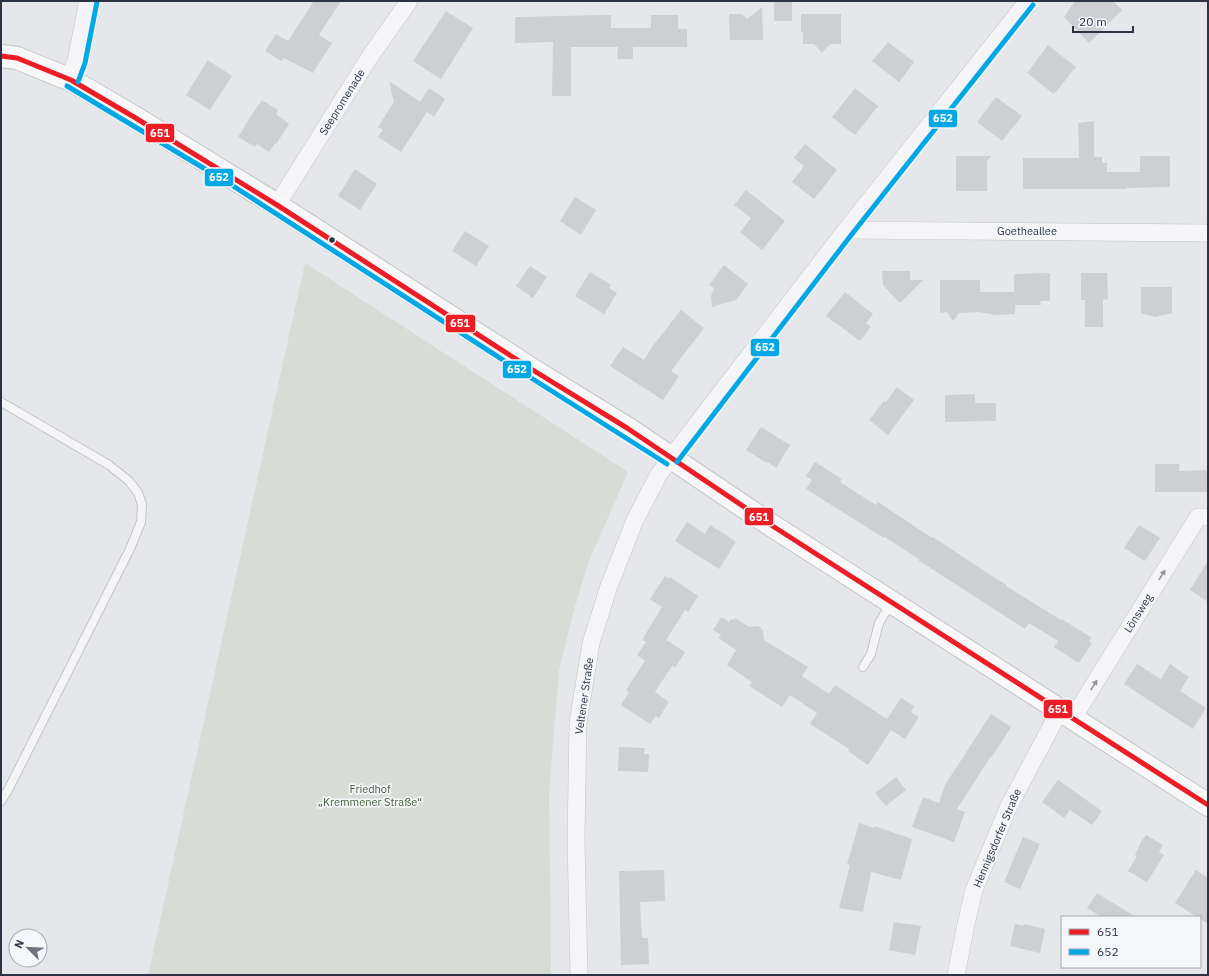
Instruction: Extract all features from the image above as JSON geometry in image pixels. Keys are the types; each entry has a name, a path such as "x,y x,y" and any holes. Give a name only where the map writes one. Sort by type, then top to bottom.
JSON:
{"main road":[{"path":"1,56 17,58 71,80 134,116 277,205 529,368 626,428 891,602 1208,805"}],"street":[{"path":"71,80 78,61 90,1"},
{"name":"Seepromenade","path":"277,205 369,58 409,1"},
{"name":"Veltener Straße","path":"579,975 576,840 578,723 591,643 609,586 635,520 660,474 671,458 846,230 1028,1"},
{"name":"Goetheallee","path":"846,230 1208,232"},
{"name":"Lönsweg","path":"1067,714 1203,517"},
{"name":"Hennigsdorfer Straße","path":"956,975 974,890 1008,808 1067,714"}],"lane":[{"path":"1,402 109,465 129,481 138,493 142,504 141,522 130,549 8,790 1,801"},
{"path":"863,667 871,654 879,623 891,602"}],"green space":[{"name":"Friedhof „Kremmener Straße“","path":"305,263 628,472 589,561 574,610 559,671 549,792 551,975 148,975"}],"building":[{"path":"314,1 341,1 319,35 332,43 313,73 284,58 281,61 265,51 276,34 288,41"},
{"path":"774,1 792,1 792,21 774,21"},
{"path":"1075,1 1113,1 1122,10 1089,43 1064,17"},
{"path":"762,7 763,40 730,40 729,14 742,14 747,19"},
{"path":"446,11 473,28 441,79 413,61"},
{"path":"801,14 841,14 841,44 830,44 822,53 814,44 803,44"},
{"path":"611,15 611,28 651,28 651,15 678,15 678,29 687,29 687,47 633,47 633,59 617,59 618,47 571,47 571,96 552,96 553,42 515,43 515,17"},
{"path":"888,42 914,62 899,82 872,61"},
{"path":"1048,45 1076,67 1054,94 1027,73"},
{"path":"208,60 232,76 210,110 186,95"},
{"path":"389,81 420,102 429,88 445,99 434,117 427,112 401,152 378,137 383,130 378,127 394,102"},
{"path":"855,88 878,106 855,135 832,117"},
{"path":"996,97 1022,116 1002,141 977,122"},
{"path":"262,100 278,110 276,114 289,124 269,152 257,144 255,147 238,137"},
{"path":"1094,121 1094,157 1102,157 1102,163 1107,163 1107,172 1140,172 1140,156 1170,156 1170,187 1126,189 1023,189 1023,158 1079,158 1078,123"},
{"path":"805,144 837,170 814,199 792,182 804,166 794,158"},
{"path":"956,156 991,156 987,161 987,191 956,191"},
{"path":"355,169 377,184 360,210 338,196"},
{"path":"746,190 785,221 762,250 740,232 751,218 734,205"},
{"path":"575,197 596,210 581,235 560,221"},
{"path":"465,231 489,246 476,266 452,251"},
{"path":"724,265 748,284 736,300 712,307 711,296 714,288 709,285"},
{"path":"530,266 547,277 533,298 516,286"},
{"path":"882,271 910,271 910,280 923,280 900,303 883,285"},
{"path":"590,272 611,285 609,288 617,293 604,314 575,296"},
{"path":"1050,273 1050,301 1040,301 1041,305 1015,305 1015,314 996,315 978,312 959,313 953,321 947,312 940,313 940,280 980,280 980,292 1014,292 1014,274"},
{"path":"1081,273 1107,273 1108,299 1103,300 1103,327 1085,327 1085,300 1081,300"},
{"path":"1141,287 1172,287 1172,313 1155,317 1141,313"},
{"path":"845,292 873,314 866,323 871,327 860,341 826,316"},
{"path":"681,310 704,328 671,371 679,376 663,400 610,366 623,347 644,360 652,347"},
{"path":"897,387 914,400 888,435 869,420 884,401 886,402"},
{"path":"975,394 975,403 996,403 996,421 945,422 945,395"},
{"path":"761,427 790,445 776,468 746,450"},
{"path":"815,462 842,479 840,482 876,505 878,502 1007,585 1006,586 1092,638 1089,642 1092,643 1079,663 1054,647 1058,641 1029,623 1025,629 885,537 884,538 806,489 812,480 806,476"},
{"path":"1155,464 1179,464 1179,471 1208,470 1208,492 1155,492"},
{"path":"687,522 705,534 710,525 736,542 719,569 675,541"},
{"path":"1139,525 1160,538 1145,561 1124,548"},
{"path":"1208,561 1208,602 1190,590"},
{"path":"665,576 669,579 670,577 698,596 688,612 685,610 666,640 685,652 675,668 672,666 655,692 669,702 659,718 656,716 650,724 621,705 629,692 626,690 645,661 637,655 646,642 642,640 662,607 650,599"},
{"path":"721,617 729,622 731,619 733,620 735,618 749,627 760,627 763,630 764,640 808,667 802,676 829,694 835,685 887,719 901,698 914,706 911,712 919,717 905,739 891,730 868,765 848,751 849,749 810,724 817,713 790,695 782,707 749,686 752,682 727,665 736,650 718,638 721,635 713,630"},
{"path":"1137,664 1161,679 1170,664 1189,677 1180,691 1206,708 1193,729 1124,684"},
{"path":"991,714 1011,727 957,809 965,812 954,842 912,827 923,797 939,803 945,785"},
{"path":"619,747 645,748 644,754 649,754 648,772 618,771"},
{"path":"896,777 906,790 886,806 875,793"},
{"path":"1058,780 1102,811 1092,825 1070,810 1064,818 1042,802"},
{"path":"859,823 874,828 874,826 912,839 901,880 871,872 863,912 839,908 850,865 847,864"},
{"path":"1146,835 1163,845 1159,852 1164,855 1147,882 1128,871 1137,856 1135,855 1141,842"},
{"path":"1023,837 1040,844 1020,889 1004,882"},
{"path":"664,870 665,901 640,902 642,938 648,938 649,964 621,965 619,871"},
{"path":"1196,870 1208,878 1208,924 1201,920 1201,916 1195,916 1175,903"},
{"path":"1097,893 1134,916 1100,916 1087,908"},
{"path":"894,922 921,926 915,955 889,950"},
{"path":"1015,924 1023,926 1024,924 1045,929 1040,953 1010,946"}],"transit line":[{"name":"652","path":"78,82 85,63 97,2"},
{"name":"652","path":"677,462 852,234 1033,5"},
{"name":"651","path":"1,56 17,58 71,80 277,205 536,372 627,428 771,525 1208,805"},
{"name":"652","path":"67,86 230,184 667,464"}]}
